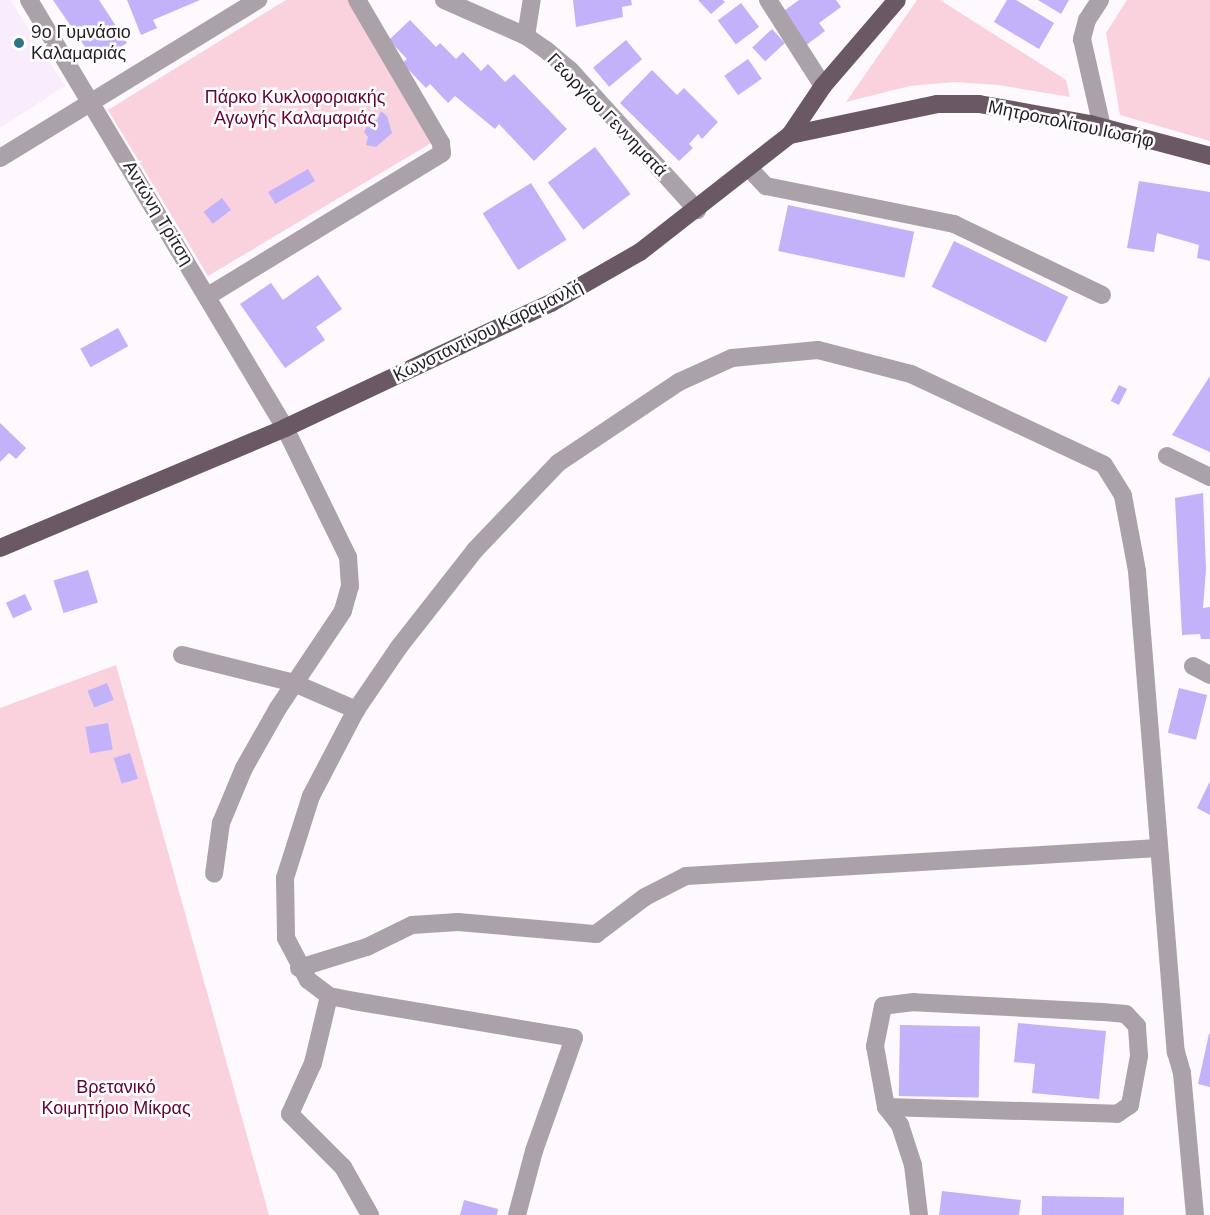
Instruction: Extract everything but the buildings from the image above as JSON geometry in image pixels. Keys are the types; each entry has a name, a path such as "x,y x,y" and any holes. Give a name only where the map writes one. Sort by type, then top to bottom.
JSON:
{"main road":[{"name":"Κωνσταντίνου Καραμανλή","path":"0,548 285,428 551,303 640,252 697,210 790,135 823,86 897,0"},
{"name":"Μητροπολίτου Ιωσήφ","path":"790,135 937,104 979,104 1102,127 1210,156"}],"street":[{"name":"Αντώνη Τρίτση","path":"29,0 285,428 328,510 350,572 343,611 294,683 231,796 216,844 214,874"},
{"path":"0,158 258,0"},
{"path":"208,296 442,153 441,143 357,0"},
{"name":"Γεωργίου Γεννηματά","path":"444,0 526,36 571,71 697,210"},
{"path":"526,36 532,0"},
{"path":"768,0 823,86"},
{"path":"1100,0 1087,20 1082,39 1102,127"},
{"path":"748,168 766,186 954,224 1102,295"},
{"path":"517,1215 534,1151 574,1038 329,996 318,990 299,968 284,921 288,860 311,796 356,710 455,575 558,462 679,382 732,358 818,350 911,374 1104,465 1123,496 1137,571 1158,848 1195,1215"},
{"path":"1167,456 1210,477"},
{"path":"182,656 294,683 356,710"},
{"path":"1192,666 1210,675"},
{"path":"299,968 368,947 412,925 458,922 596,934 645,897 687,876 1158,848"},
{"path":"329,996 313,1063 290,1114 343,1167 370,1215"},
{"path":"886,1107 1117,1114 1130,1106 1139,1056 1137,1026 1126,1014 1074,1009 914,1002 883,1006 875,1046 886,1107 900,1125 913,1165 919,1215"}],"shaded area":[{"name":"9ο Γυμνάσιο Καλαμαριάς","path":"0,0 10,0 65,86 0,128"}],"green space":[{"name":"Πάρκο Κυκλοφοριακής Αγωγής Καλαμαριάς","path":"286,0 349,0 433,142 208,276 108,110"},
{"path":"917,0 940,0 1066,80 1070,97 998,85 954,82 910,86 846,102"},
{"path":"1127,0 1210,0 1210,141 1120,115 1106,33"},
{"name":"Βρετανικό Κοιμητήριο Μίκρας","path":"116,665 269,1215 0,1215 0,708"}],"place":[{"name":"9ο Γυμνάσιο Καλαμαριάς","path":"19,43"}]}
